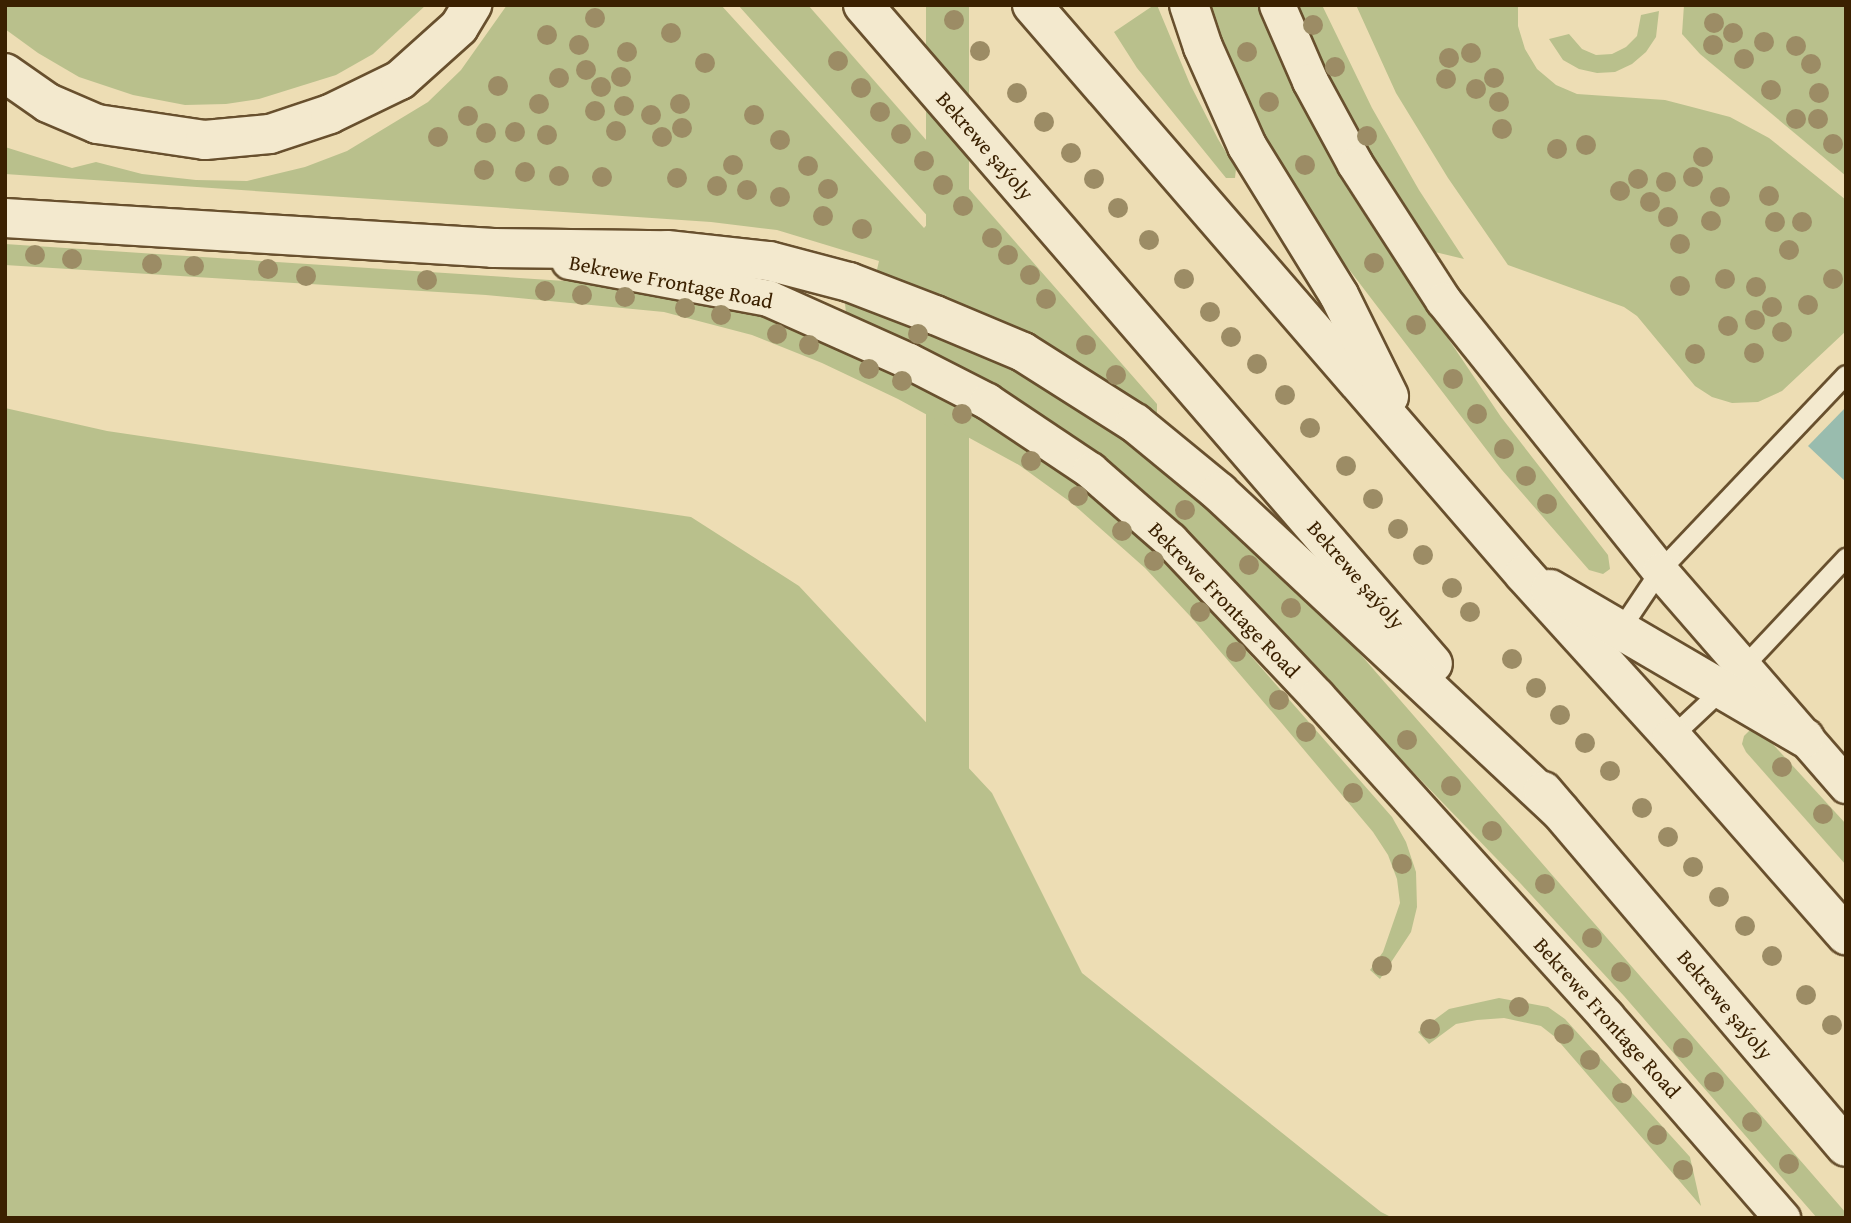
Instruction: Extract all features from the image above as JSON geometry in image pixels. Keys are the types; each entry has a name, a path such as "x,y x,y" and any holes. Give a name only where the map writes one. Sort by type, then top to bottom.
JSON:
{"main road":[{"path":"5,73 48,103 97,124 205,140 270,134 330,114 400,80 459,27 472,5"},
{"name":"Bekrewe şaýoly","path":"863,5 1559,810 1846,1147"},
{"path":"1032,5 1524,574 1610,642 1672,737 1846,935"},
{"path":"1189,5 1203,47 1247,146 1339,295 1413,445"},
{"path":"5,218 494,248 667,250 769,261 849,282 1023,352 1135,423 1219,492 1559,810"},
{"path":"1610,642 1732,679 1805,738"}],"street":[{"path":"1277,5 1310,81 1355,164 1443,300 1660,570 1732,679"},
{"name":"Bekrewe Frontage Road","path":"494,248 768,298 885,350 987,401 1090,470 1170,540 1317,696 1606,1016 1782,1218"},
{"path":"1805,738 1846,785"}],"lane":[{"path":"1610,642 1660,570 1846,375"},
{"path":"1672,737 1732,679 1846,558"}],"green space":[{"path":"5,5 426,5 373,54 336,75 259,99 226,104 185,105 133,95 79,77 38,53 5,29"},
{"path":"507,5 721,5 924,228 931,220 738,5 808,5 1157,404 1157,413 1029,334 959,302 876,274 879,261 777,230 711,222 5,174 5,147 72,168 96,162 142,174 196,180 247,181 305,167 347,151 428,102 461,70"},
{"path":"926,5 969,5 969,1218 926,1218"},
{"path":"1157,5 1190,84 1236,169 1235,178 1226,178 1137,68 1114,32"},
{"path":"1205,5 1259,5 1295,91 1358,205 1501,417 1608,555 1610,569 1603,574 1589,570 1502,470 1322,234 1254,121"},
{"path":"1294,5 1322,5 1372,108 1419,190 1464,259 1435,252 1424,246 1351,130"},
{"path":"1356,5 1518,5 1518,26 1525,49 1537,69 1556,85 1577,94 1665,100 1730,117 1769,138 1846,200 1846,331 1782,391 1758,402 1732,403 1712,397 1695,386 1637,316 1624,307 1508,265 1448,178 1396,93"},
{"path":"1684,5 1845,5 1846,176 1700,54 1682,34"},
{"path":"1659,11 1656,37 1646,52 1632,64 1615,72 1597,73 1579,69 1563,60 1549,39 1569,34 1582,49 1596,55 1612,54 1626,47 1637,36 1641,15"},
{"path":"5,244 580,282 664,291 759,313 832,340 978,413 1080,482 1158,550 1392,817 1406,842 1416,872 1417,907 1411,932 1380,979 1370,970 1383,952 1400,903 1397,879 1388,855 1373,832 1284,726 1145,568 1073,504 1019,465 898,399 822,363 752,335 664,312 486,295 5,265"},
{"path":"850,303 925,330 1010,369 1060,396 1124,438 1203,503 1328,619 1361,655 1846,1213 1846,1218 1817,1218 1624,996 1521,884 1179,529 1101,461 1042,417 918,346 846,313 845,304"},
{"path":"5,408 107,431 691,517 799,586 992,793 1082,973 1381,1212 1393,1218 5,1218"},
{"path":"1759,729 1846,824 1846,865 1746,752 1742,744 1744,736 1750,730"},
{"path":"1499,998 1548,1007 1565,1019 1690,1157 1701,1206 1555,1037 1541,1026 1504,1018 1477,1020 1456,1024 1429,1044 1418,1032 1449,1009"}],"shaded area":[{"path":"1846,407 1846,482 1808,446"}]}
